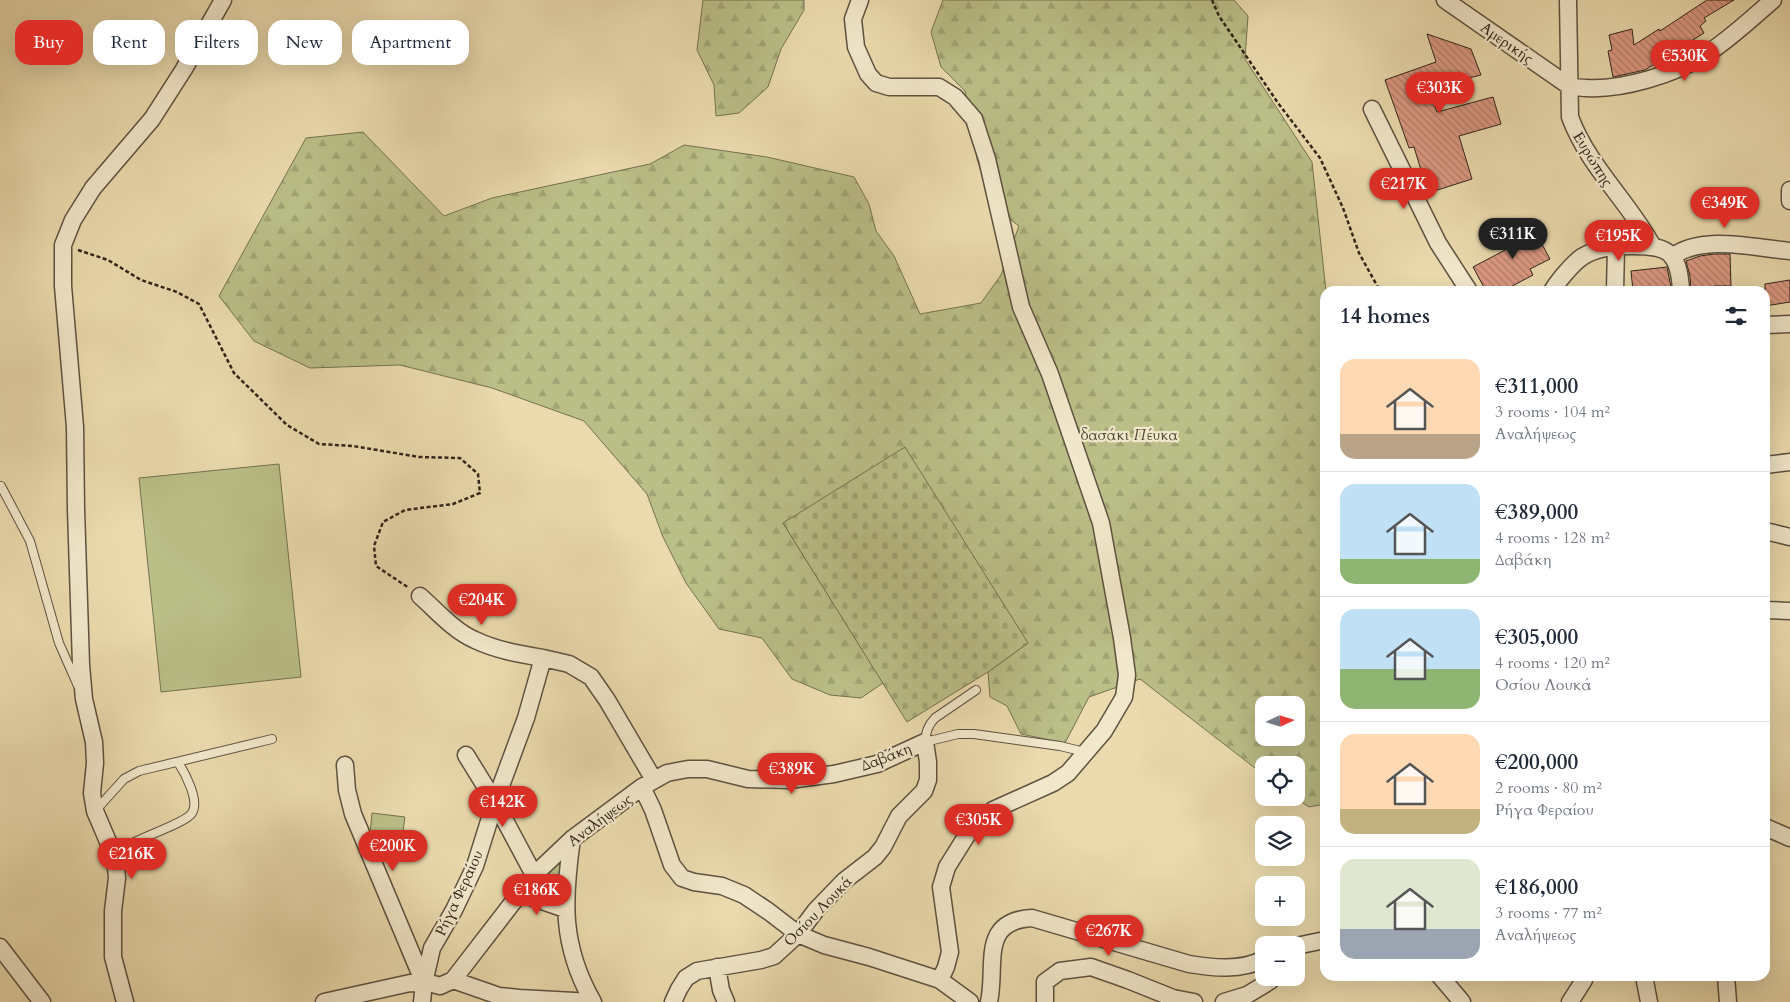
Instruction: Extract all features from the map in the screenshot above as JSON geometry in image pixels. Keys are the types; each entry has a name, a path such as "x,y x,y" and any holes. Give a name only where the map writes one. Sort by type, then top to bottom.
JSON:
{"street":[{"path":"125,1002 113,957 115,858 95,811 92,793 95,763 94,742 84,699 81,665 75,426 63,286 63,245 72,220 93,188 152,119 223,0"},
{"path":"860,0 853,19 856,47 868,74 876,84 889,87 938,87 955,97 974,119 987,159 1022,307 1050,374 1101,523 1127,675 1124,698 1104,731 1068,773 1053,784 993,810 967,835 947,867 941,887 950,952 940,980"},
{"name":"Αμερικής","path":"1445,0 1568,86"},
{"name":"Ευρώπης","path":"1568,0 1568,86 1570,117 1575,132 1602,175 1642,228 1652,245"},
{"path":"1568,86 1588,88 1611,87 1654,78 1687,65 1704,55 1773,0"},
{"path":"1372,109 1438,243 1466,286"},
{"path":"1790,190 1790,201"},
{"path":"1672,257 1689,247 1716,244 1790,252"},
{"path":"1556,286 1581,257 1603,248 1652,245 1664,250 1672,257 1678,267 1681,286"},
{"path":"1615,286 1616,247"},
{"path":"1770,325 1790,324"},
{"path":"1770,464 1790,462"},
{"path":"1770,532 1790,537"},
{"path":"420,596 450,624 473,640 511,652 569,664 591,677 607,700 648,784"},
{"path":"1770,610 1790,611"},
{"name":"Ρήγα Φεραίου","path":"422,1002 432,948 454,910 475,866 495,802 526,718 542,658"},
{"name":"Δαβάκη","path":"648,784 667,773 688,769 706,769 748,779 789,780 834,774 878,764 925,742"},
{"name":"Οσίου Λουκά","path":"673,1002 686,978 697,971 774,956 798,934 816,910 844,882 875,857 883,847 898,816 924,791 928,780 925,742"},
{"path":"466,755 495,802 534,875"},
{"path":"345,765 347,790 353,814 424,983"},
{"name":"Αναλήψεως","path":"453,980 534,875 572,839 648,784 653,810 672,865 682,878 694,882 722,886 744,895 798,934 824,945 869,957 940,980 970,1002"},
{"path":"1770,829 1790,838"},
{"path":"324,1002 398,985 424,983 440,986 453,980 499,996 519,1000 593,1002 580,976 572,950 565,909 572,839"},
{"path":"520,893 565,909"},
{"path":"989,1002 992,988 992,957 997,934 1006,925 1020,918 1032,918 1172,960 1206,967 1241,967 1255,962"},
{"path":"1305,944 1320,941"},
{"path":"0,947 42,1002"},
{"path":"717,966 721,990 726,1002"},
{"path":"1045,1002 1045,982 1060,971 1091,967 1173,998 1194,1002"},
{"path":"1444,981 1462,1002"},
{"path":"1570,1002 1583,981"},
{"path":"1645,981 1649,1002"},
{"path":"1726,981 1728,1002"},
{"path":"1224,1002 1247,995 1263,986"}],"lane":[{"path":"1,486 30,541 59,643 84,699"},
{"path":"976,690 929,724 925,742 958,734 974,734 1060,746 1085,752"},
{"path":"95,811 124,779 138,772 272,739"},
{"path":"115,858 131,844 187,818 193,813 193,794 178,762"}],"path":[{"path":"1212,0 1219,16 1278,103 1320,158 1343,208 1359,253 1377,286"},
{"path":"63,245 108,260 141,280 177,292 199,304 234,372 287,425 319,444 353,446 418,457 460,458 478,474 480,493 453,504 405,510 383,522 374,546 376,566 420,596"}],"green space":[{"path":"703,0 804,0 804,10 781,49 768,87 739,113 716,116 714,85 697,50"},
{"name":"δασάκι Πέυκα","path":"943,0 1234,0 1248,16 1245,59 1312,162 1325,286 1320,286 1320,805 1309,807 1305,804 1305,756 1255,756 1255,768 1140,679 1089,697 1065,743 1021,734 1007,706 990,697 988,672 1028,643 783,523 883,683 861,698 830,695 792,679 762,638 719,629 686,583 663,537 647,494 584,421 492,388 400,365 310,368 254,341 219,296 306,138 363,132 444,216 492,198 650,164 684,145 767,157 854,177 869,204 876,231 894,256 920,314 981,303 1001,275 1019,226 992,206 977,159 965,91 941,67 931,32"},
{"path":"905,447 1028,643 988,672 907,722 783,523"},
{"path":"279,464 301,677 161,692 139,478"},
{"path":"372,813 405,817 401,846 382,848 370,834"},
{"path":"567,852 551,900 529,889"}],"building":[{"path":"1707,0 1734,0 1704,18 1706,21 1700,26 1704,33 1645,70 1613,77 1608,51 1612,50 1609,35 1632,29 1634,45 1659,29 1660,31"},
{"path":"1427,34 1471,49 1481,75 1429,88 1437,112 1493,97 1501,124 1459,136 1472,179 1428,193 1414,147 1409,148 1385,80 1436,62"},
{"path":"1530,222 1550,259 1530,269 1533,275 1512,286 1483,286 1473,267 1507,249 1501,238"},
{"path":"1730,254 1731,286 1691,286 1686,261 1700,256"},
{"path":"1667,267 1671,286 1632,286 1631,271"},
{"path":"1790,280 1790,302 1770,305 1770,286 1765,286 1765,284"}]}
